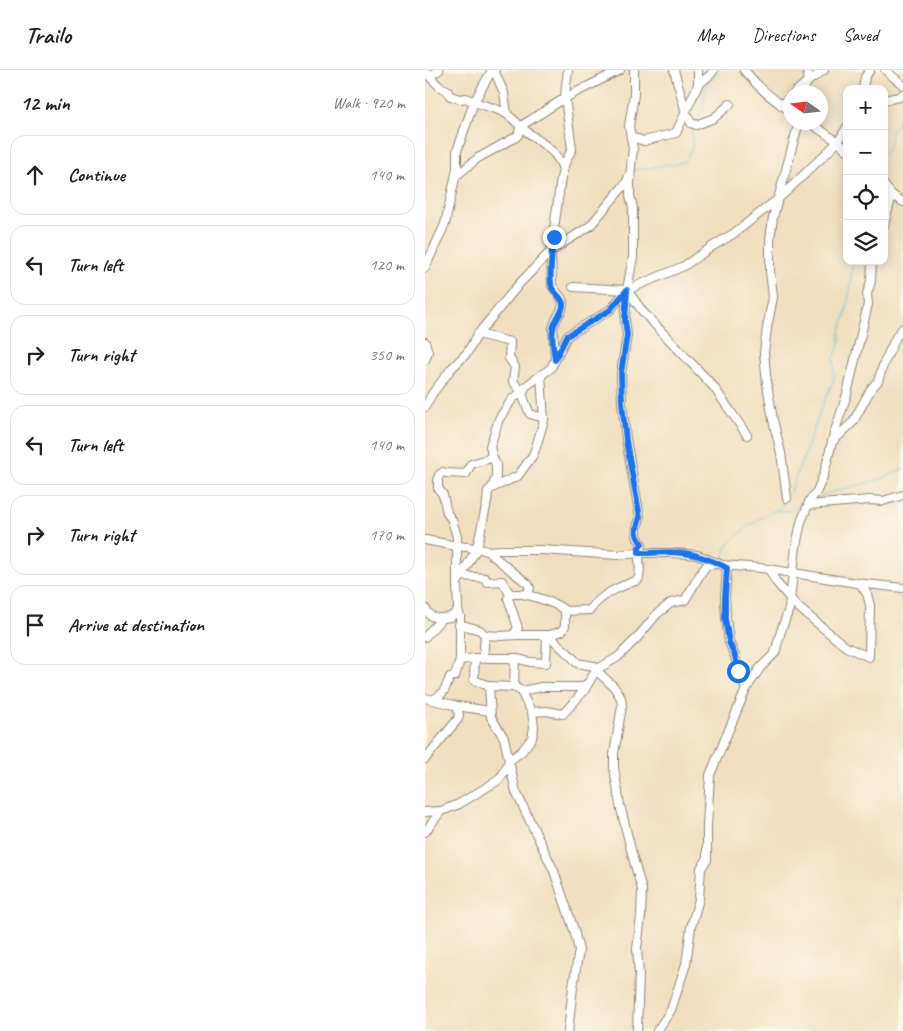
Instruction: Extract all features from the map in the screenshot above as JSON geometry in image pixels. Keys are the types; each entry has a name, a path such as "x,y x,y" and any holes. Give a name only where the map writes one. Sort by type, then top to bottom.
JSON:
{"street":[{"path":"439,70 427,74 440,87 447,90 450,96 460,99 467,98 507,114 548,147 560,160 563,170"},
{"path":"425,268 445,224 456,176 456,152 473,102 493,70"},
{"path":"493,70 504,93 507,114"},
{"path":"555,360 553,328 563,304 562,299 552,286 551,251 561,178 572,148 565,98 568,70"},
{"path":"456,176 478,158 516,137 521,126 565,98 620,70"},
{"path":"510,594 527,595 557,605 565,611 590,610 601,598 640,578 639,548 642,544 637,537 636,527 640,517 626,441 621,373 627,335 625,320 627,290 633,257 633,207 630,196 630,175 633,149 629,126 634,95 634,70"},
{"path":"674,70 686,114 691,123 696,125 714,118 730,104"},
{"path":"631,137 644,141 677,133 698,85 698,70"},
{"path":"698,85 714,70"},
{"path":"744,70 752,80 781,105"},
{"path":"806,85 808,70"},
{"path":"803,85 824,70"},
{"path":"864,85 865,77 870,70"},
{"path":"885,70 902,81"},
{"path":"888,99 899,97 903,94"},
{"path":"787,498 781,453 767,384 764,353 773,297 769,271 769,240 773,217 797,130"},
{"path":"821,130 843,146"},
{"path":"573,287 627,290 684,266 733,234 778,199 838,142 845,130"},
{"path":"425,408 432,394 451,369 467,353 478,334 520,283 551,251 590,226 626,183 630,175"},
{"path":"888,190 903,202"},
{"path":"885,220 892,195"},
{"path":"657,1031 671,1010 686,964 691,927 699,899 701,868 707,860 709,775 746,689 760,668 775,653 789,609 795,546 801,522 809,500 817,491 824,474 833,434 847,394 868,304 867,294 871,281 872,265"},
{"path":"492,488 496,477 496,465 490,446 499,418 513,398 522,393 526,386 549,370 567,336 610,310 627,290"},
{"path":"627,290 643,312 713,386 747,435"},
{"path":"832,442 853,422 871,388 878,381 884,363 903,328"},
{"path":"478,334 510,342 509,358 515,368 513,381 522,393 530,414 544,418"},
{"path":"425,342 428,352 425,360"},
{"path":"457,583 477,548 488,491 515,477 522,471 536,447 544,424 541,375"},
{"path":"429,699 440,696 444,692 450,677 455,677 460,660 460,616 458,610 455,529 447,513 443,495 438,488 438,478 443,472 466,474 471,464 488,459 492,455"},
{"path":"808,505 883,500 903,495"},
{"path":"425,540 487,551 541,550 618,555 639,553 697,555 720,564 727,568 725,618 729,642 746,689"},
{"path":"487,551 528,584 530,588 527,595"},
{"path":"532,712 546,711 563,714 591,681 596,670 618,657 657,614 671,603 685,600 707,565 720,564 769,569 903,588"},
{"path":"769,569 776,582 799,608 846,647 869,657 870,605 867,594 860,583"},
{"path":"462,576 485,578 487,582 502,581 510,594 508,598 518,628 513,635"},
{"path":"425,608 429,615 438,618"},
{"path":"425,622 451,617 458,610"},
{"path":"459,624 480,630 485,635 548,636 562,631 565,626 565,611"},
{"path":"425,637 438,618"},
{"path":"485,635 474,680 489,686 514,687 522,690 539,687 582,687 591,681"},
{"path":"548,636 572,656 577,663 595,666 596,670 614,687 621,698 622,706 614,754 614,768 620,805 642,890 637,950 639,974 637,1031"},
{"path":"460,660 515,658 530,662 546,663 548,636"},
{"path":"514,687 515,658"},
{"path":"489,686 491,717 504,738 517,795 554,871 579,950 568,1031"},
{"path":"425,812 441,811 459,804 500,778 509,761 520,754 532,738 534,727 532,712 522,690"},
{"path":"429,699 490,711"},
{"path":"425,759 458,719 457,706"},
{"path":"425,832 441,811"}],"waterway":[{"path":"696,122 703,109 705,88 720,70"},
{"path":"888,149 892,129 899,121 903,105"},
{"path":"633,170 667,164 673,165 685,161 692,147 693,128"},
{"path":"790,492 834,379 834,358 840,343 840,332 847,307 852,265"},
{"path":"816,498 871,482 903,469"},
{"path":"723,561 728,544 738,534 778,509 786,500"},
{"path":"777,511 788,511 806,503"}],"route":[{"path":"554,237 551,251 551,282 553,289 562,299 563,304 553,328 555,360 567,336 610,310 627,290 625,320 627,335 621,373 622,402 626,441 640,517 636,527 637,537 642,544 639,548 639,553 697,555 727,568 725,618 729,642 735,656 738,671"}]}
